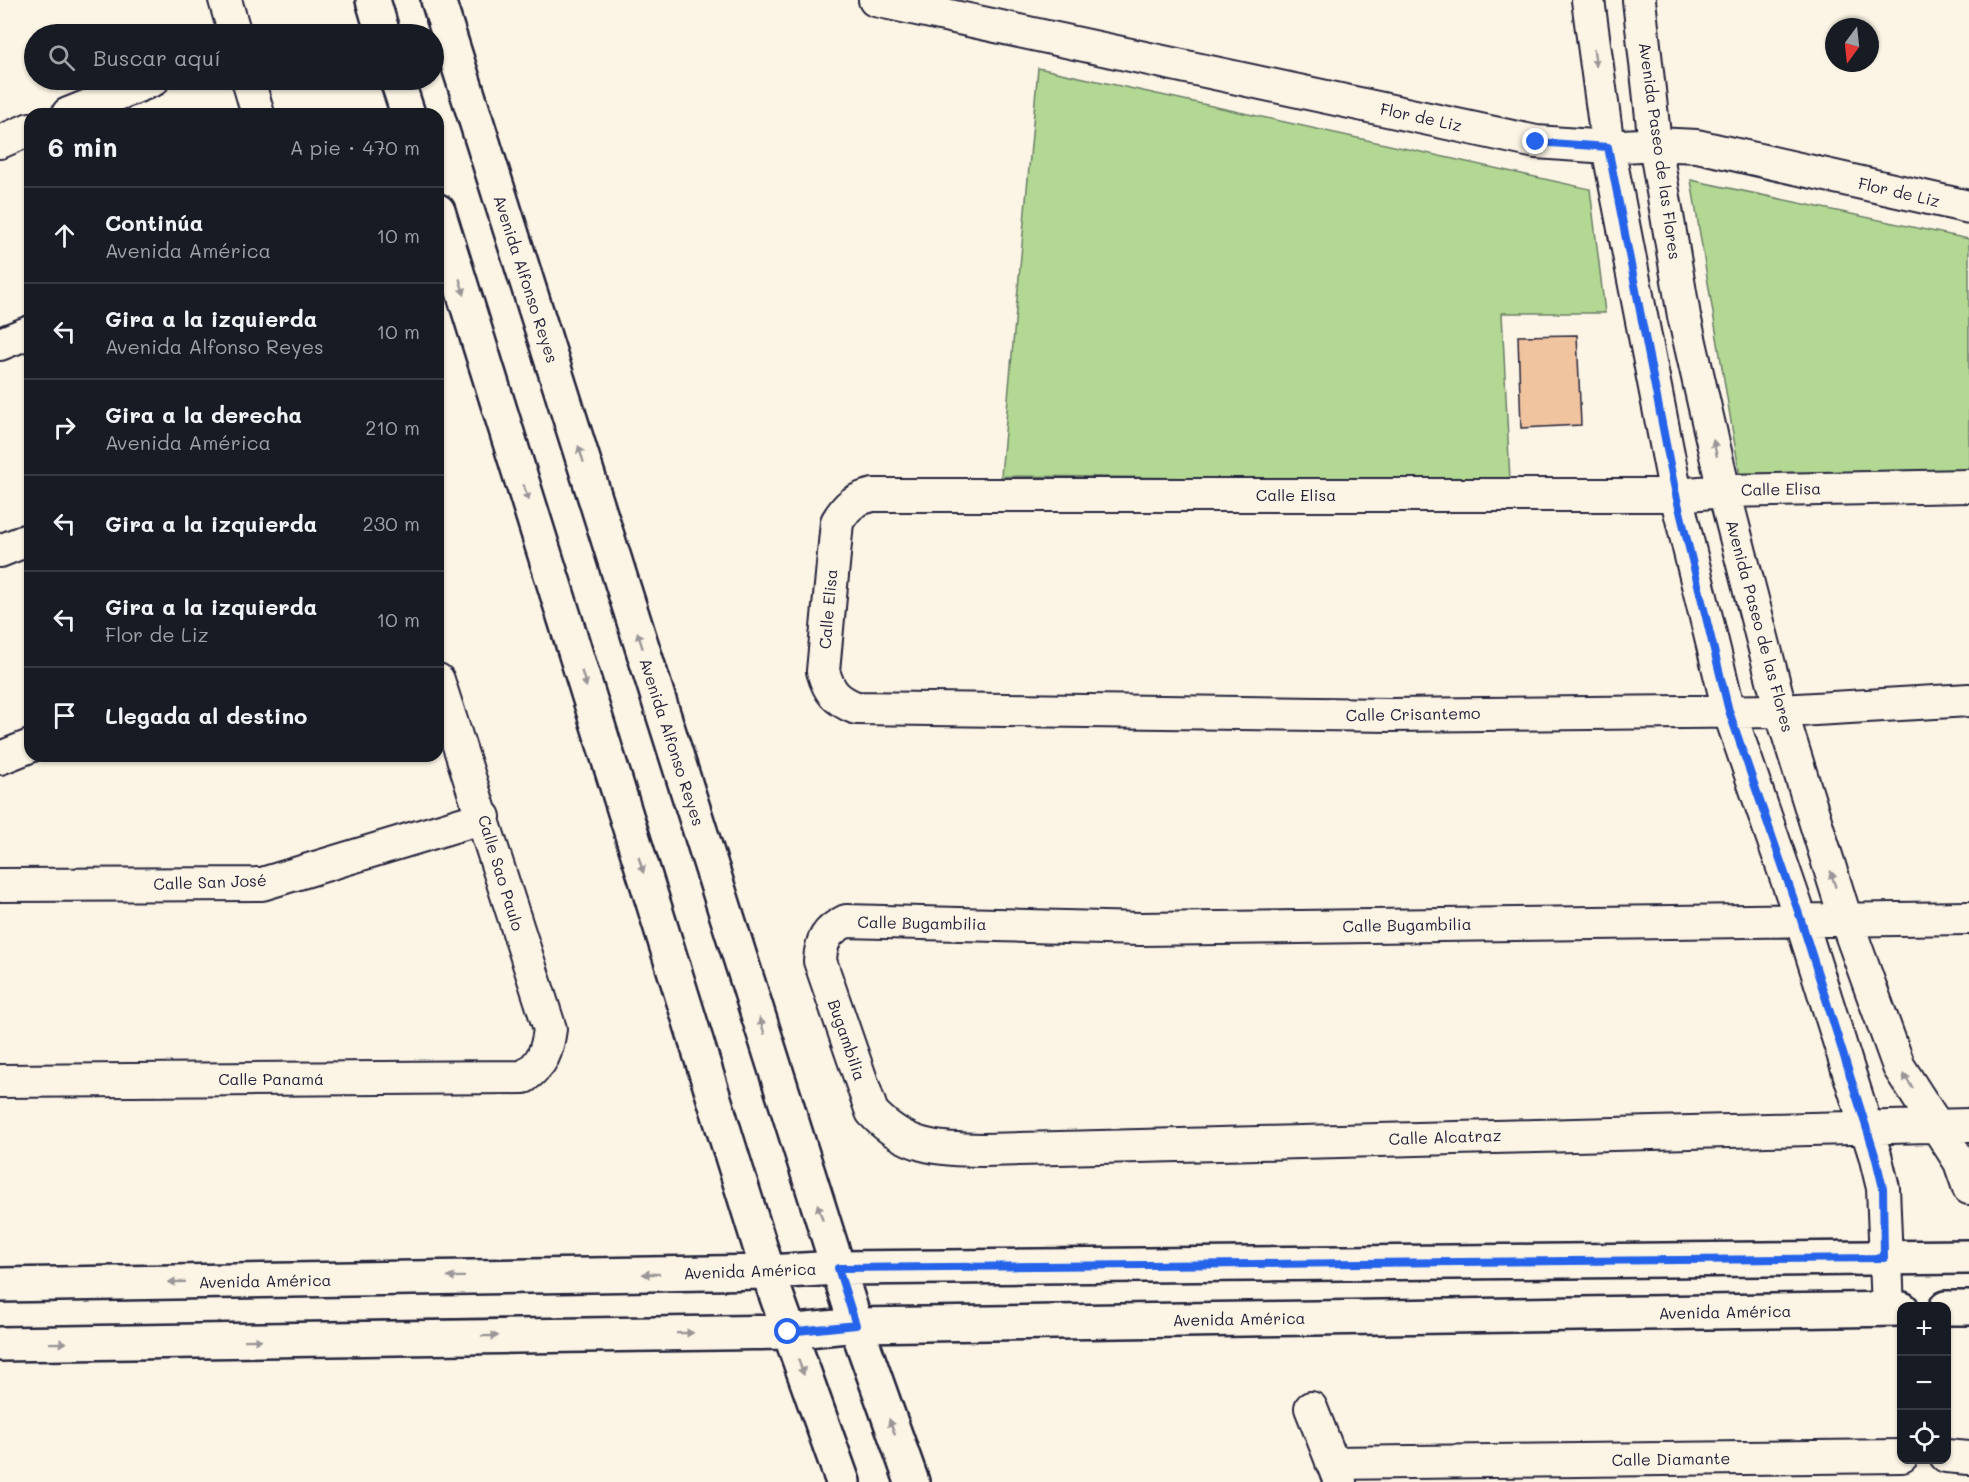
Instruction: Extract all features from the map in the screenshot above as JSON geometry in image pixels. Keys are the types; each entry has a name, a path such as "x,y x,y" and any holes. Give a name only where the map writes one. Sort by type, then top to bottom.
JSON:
{"main road":[{"path":"373,0 380,24"},
{"name":"Avenida Alfonso Reyes","path":"438,0 856,1325 912,1482"},
{"path":"400,90 406,108"},
{"path":"444,230 768,1272 843,1482"},
{"name":"Avenida América","path":"0,1285 768,1272 838,1268 1969,1257"},
{"path":"1951,1308 1969,1308"},
{"name":"Avenida América","path":"0,1344 788,1332 856,1325 1894,1309"}],"street":[{"path":"225,0 232,24"},
{"name":"Flor de Liz","path":"875,0 1536,142 1608,147 1656,144 1697,146 1969,207"},
{"path":"1588,0 1608,147 1676,495 1729,711 1801,920 1867,1127 1883,1188 1884,1258 1894,1309"},
{"name":"Avenida Paseo de las Flores","path":"1639,0 1656,144 1684,316 1724,491 1781,711 1846,920 1899,1067 1954,1126 1960,1162 1969,1188"},
{"path":"83,108 128,90"},
{"path":"251,90 256,108"},
{"path":"0,142 24,132"},
{"path":"0,345 24,335"},
{"name":"Calle Elisa","path":"856,708 841,702 829,691 823,671 834,533 845,508 856,499 873,495 1676,495 1724,491 1969,486"},
{"path":"0,551 24,541"},
{"name":"Calle Sao Paulo","path":"444,698 550,1029 547,1051 540,1066"},
{"name":"Calle Crisantemo","path":"856,708 1331,715 1781,711 1969,700"},
{"path":"0,758 24,748"},
{"name":"Calle San José","path":"0,885 261,884 484,817"},
{"name":"Calle Bugambilia","path":"846,921 1141,928 1969,918"},
{"name":"Bugambilia","path":"846,921 833,927 825,936 820,947 820,961 872,1112 885,1125 921,1145"},
{"name":"Calle Panamá","path":"0,1081 524,1077 540,1066"},
{"name":"Calle Alcatraz","path":"921,1145 994,1150 1954,1126"},
{"name":"Calle Diamante","path":"1311,1408 1336,1472 1897,1456"},
{"path":"1951,1456 1969,1458"}],"green space":[{"path":"1038,68 1590,189 1605,313 1502,313 1510,481 1001,476"},
{"path":"1691,180 1969,239 1969,473 1741,482"}],"building":[{"path":"1577,335 1581,425 1521,428 1518,336"}],"route":[{"path":"788,1332 856,1325 838,1268 1884,1258 1883,1188 1875,1155 1801,920 1729,711 1676,495 1608,147 1536,142"}]}
